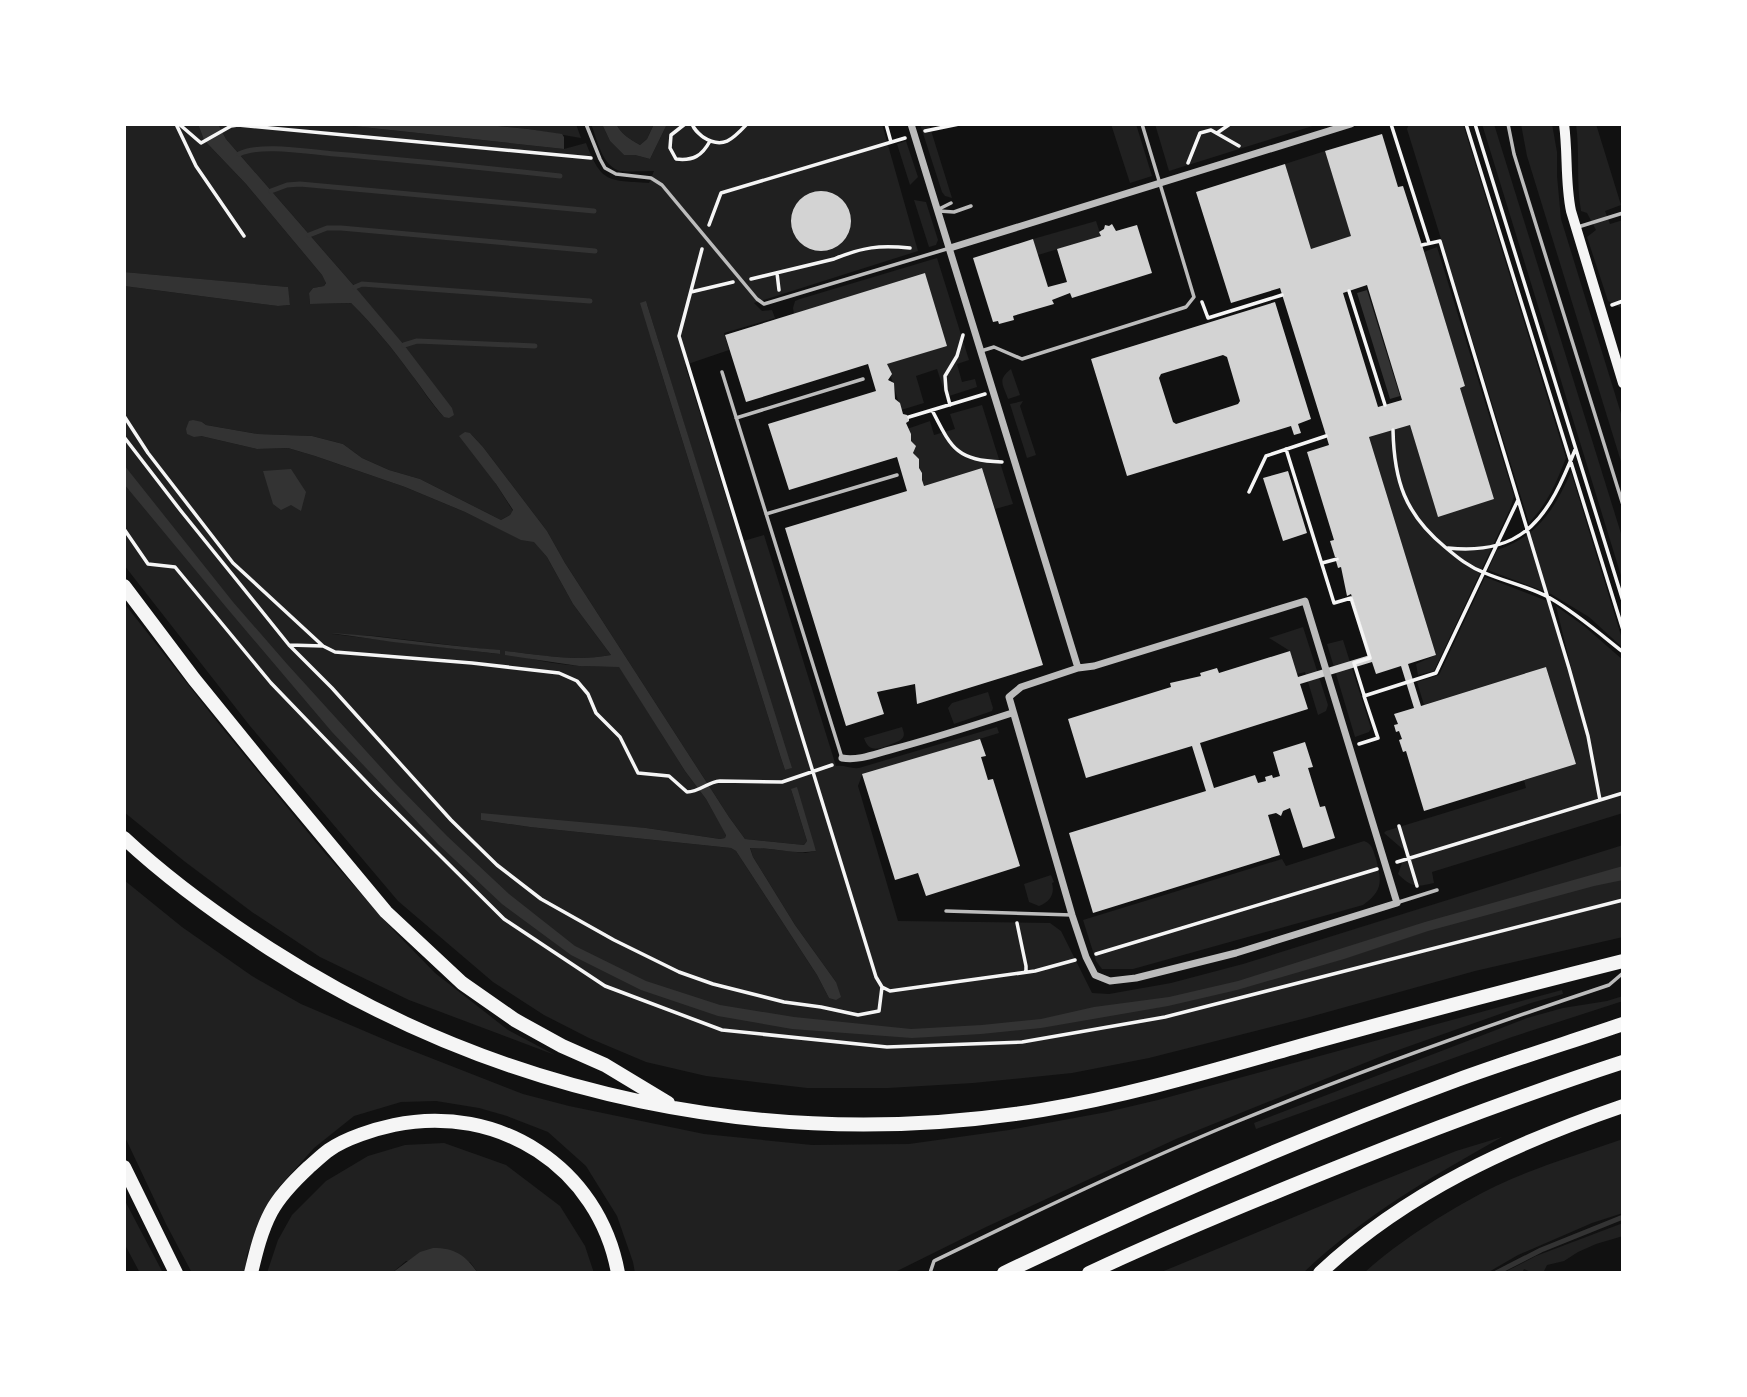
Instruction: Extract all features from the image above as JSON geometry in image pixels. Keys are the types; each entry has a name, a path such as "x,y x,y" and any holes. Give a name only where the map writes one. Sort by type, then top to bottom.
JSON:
{"highway":[{"path":"124,586 218,709 386,912 462,983 515,1020 562,1046 605,1065 677,1109"},
{"path":"124,838 174,881 245,933 300,968 384,1014 433,1037 525,1072 581,1088 677,1109 768,1120 880,1124 957,1120 1043,1110 1186,1078 1476,998 1623,961"},
{"path":"1004,1273 1117,1220 1329,1130 1457,1080 1623,1024"},
{"path":"1089,1273 1267,1195 1418,1135 1623,1062"},
{"path":"1320,1273 1376,1227 1453,1177 1537,1138 1623,1107"},
{"path":"251,1273 259,1242 272,1211 295,1180 331,1148 383,1127 411,1121 450,1120 488,1127 518,1139 544,1154 565,1173 597,1214 618,1273"},
{"path":"124,1167 176,1273"}],"main road":[{"path":"1563,124 1568,195 1623,383"}],"street":[{"path":"911,124 1078,668"},
{"path":"950,248 1351,124"},
{"path":"1305,601 1397,903 1236,953 1136,978 1110,981 1095,975 1072,915 1009,697 1021,687 1078,668 1094,666 1305,601"},
{"path":"842,758 851,760 878,753 1012,713"}],"lane":[{"path":"586,124 605,168 616,174 651,178 662,185 741,281 764,304 950,248"},
{"path":"981,351 994,347 1022,359 1186,307 1194,297 1142,124"},
{"path":"1508,124 1514,154 1623,505"},
{"path":"937,210 951,203"},
{"path":"937,210 954,212 971,206"},
{"path":"1576,228 1623,213"},
{"path":"722,372 842,758"},
{"path":"736,418 863,379"},
{"path":"766,514 897,475"},
{"path":"1397,903 1437,890"},
{"path":"946,911 1072,915"},
{"path":"930,1273 934,1261 1049,1205 1224,1127 1457,1037 1609,985 1623,973"}],"path":[{"path":"178,124 201,143 231,126 238,125 600,159"},
{"path":"178,124 196,166 244,236"},
{"path":"685,124 673,133 670,140 670,148 676,159 690,160 706,149 710,141"},
{"path":"692,124 694,130 719,144 729,141 747,124"},
{"path":"886,124 891,142 720,192 705,237 679,336 876,977 882,987 890,991 1026,972 1086,957 1623,793"},
{"path":"1206,124 1208,131"},
{"path":"1217,133 1230,124"},
{"path":"1391,124 1429,243"},
{"path":"1466,124 1623,631"},
{"path":"1475,124 1623,601"},
{"path":"1182,176 1200,133 1211,130 1253,154"},
{"path":"1422,245 1440,241 1588,736 1600,800"},
{"path":"691,292 834,259 876,246 913,249 926,255"},
{"path":"777,273 780,299"},
{"path":"1349,291 1385,405"},
{"path":"1194,297 1203,303 1208,318 1282,295"},
{"path":"950,405 945,376 955,363 963,333 973,324"},
{"path":"909,417 993,392"},
{"path":"932,410 949,443 966,457 1015,463"},
{"path":"124,416 148,453 233,563 323,646 335,652 559,673 577,681 588,694 596,713 620,737 638,773 668,776 687,792 695,792 711,782 782,782 839,762 842,758"},
{"path":"1392,430 1393,456 1398,478 1411,511 1428,533 1466,564 1548,597 1583,620 1623,652"},
{"path":"1249,492 1266,456 1326,436"},
{"path":"124,437 289,645 451,820 497,865 541,900 679,972 754,995 858,1015 879,1011 882,987"},
{"path":"1446,548 1467,550 1495,547 1518,537 1545,512 1576,448"},
{"path":"1286,449 1334,603 1351,598 1370,658 1354,663 1378,738 1350,747"},
{"path":"1364,696 1436,673 1519,498"},
{"path":"124,529 148,564 175,568 271,683 504,919 605,986 722,1030 887,1046 1022,1042 1165,1017 1623,900"},
{"path":"1322,564 1337,559"},
{"path":"289,645 323,646"},
{"path":"1399,826 1417,886"},
{"path":"1015,913 1026,972"}],"shaded area":[{"path":"124,124 198,124 204,140 246,184 322,275 326,282 324,286 313,288 309,293 310,304 351,303 390,346 444,417 355,287 226,139 218,124 335,124 564,149 586,143 597,166 608,177 649,183 654,171 620,171 609,164 591,124 602,124 610,141 624,155 650,159 667,124 882,124 918,251 754,303 762,311 772,310 775,318 724,333 729,350 685,365 740,542 764,535 836,766 859,768 997,727 999,733 862,775 858,786 898,921 1050,923 1061,931 1092,993 1109,994 1171,983 1243,964 1623,845 1623,937 1475,971 1149,1058 1072,1073 973,1083 888,1088 807,1088 706,1076 646,1062 589,1038 544,1015 493,982 398,901 250,726 124,565 124,286 278,306 290,305 287,287 124,272","holes":["646,301 791,768 785,770 654,349","202,422 258,434 312,436 343,444 362,458 420,479 501,520 513,511 470,433 547,531 565,563 745,839 804,845 807,841 791,789 816,851 805,853 750,847 753,857 795,925 836,982 829,998 817,975 736,851 731,848 481,820 646,828 720,839 725,838 726,834 619,666 561,664 506,651 572,658 611,655 573,604 547,557 534,541 521,539 405,487 315,456 288,448 257,449 201,436","332,634 375,636 500,651 499,654"]},
{"path":"198,124 218,124 226,139 404,345 452,408 454,415 444,417 390,346 351,303 310,304 309,293 313,288 326,283 322,275 246,184 204,140"},
{"path":"335,124 479,124 528,129 562,134 564,149"},
{"path":"479,124 576,124 581,138 528,129"},
{"path":"602,124 616,124 623,134 640,145 647,139 654,124 667,124 650,159 624,155 610,141"},
{"path":"616,124 654,124 647,139 640,145 623,134"},
{"path":"920,124 929,124 952,198 942,192"},
{"path":"1111,124 1136,124 1152,176 1130,183"},
{"path":"1155,124 1319,124 1169,171"},
{"path":"1409,124 1463,124 1566,458 1551,492 1529,523 1407,129"},
{"path":"1482,124 1494,124 1623,540 1623,582"},
{"path":"1521,124 1552,124 1557,152 1561,219 1623,420 1623,468 1527,156"},
{"path":"1576,124 1596,124 1621,205 1605,211 1610,224 1623,220 1623,309 1608,301 1587,237 1596,230 1587,213 1581,211"},
{"path":"906,141 918,177 910,185 897,144"},
{"path":"1325,151 1352,238 1311,249 1285,164"},
{"path":"914,200 926,202 938,240 936,245 929,247"},
{"path":"1096,221 1101,236 1038,255 1033,239"},
{"path":"1437,247 1514,496 1434,671 1418,675 1416,664 1436,655 1369,437 1410,425 1438,516 1494,499 1460,388 1465,386 1424,252"},
{"path":"937,258 969,360 957,364 962,382 975,379 977,387 946,397 937,369 916,376 924,403 901,410 887,364 946,346 925,273 794,314 793,308 795,301 800,299"},
{"path":"124,272 288,287 290,305 278,306 124,286"},
{"path":"1367,290 1400,396 1390,399 1357,293"},
{"path":"646,301 792,768 785,770 780,755 640,303"},
{"path":"1011,369 1020,395 1008,399 1003,379"},
{"path":"1023,401 1020,406 1036,455 1027,458 1010,404"},
{"path":"982,405 1013,504 995,509 982,468 924,486 907,429 930,421 934,435 955,429 950,414"},
{"path":"189,421 206,425 258,434 312,436 343,444 362,458 420,479 501,520 513,510 459,436 465,432 470,433 547,531 565,563 745,839 804,845 807,841 791,789 797,787 816,851 750,848 795,925 836,982 841,997 836,1000 829,998 817,975 736,851 731,848 481,820 481,813 646,828 720,839 726,835 706,799 685,771 619,667 579,666 505,655 505,651 571,658 611,655 573,604 547,557 534,542 521,540 465,512 405,487 315,456 288,448 257,449 201,436 194,437 187,434 186,429"},
{"path":"124,465 233,602 287,664 396,784 509,894 575,946 646,981 720,1005 794,1017 911,1029 1041,1019 1094,1007 1169,997 1238,981 1425,922 1623,866 1623,880 1428,931 1237,990 1168,1006 1041,1028 912,1038 792,1029 718,1016 641,990 571,955 502,904 438,844 332,732 124,484"},
{"path":"291,469 306,492 301,511 291,505 281,510 273,504 263,471"},
{"path":"1571,472 1623,648 1589,617 1551,594 1488,570 1497,550 1523,537 1543,520"},
{"path":"1485,577 1547,601 1583,717 1556,606 1623,660 1623,813 1432,872 1434,883 1415,885 1398,874 1406,852 1384,833 1386,831 1526,788 1524,780 1576,764 1546,667 1424,705 1417,682 1439,675"},
{"path":"124,603 324,852 397,934 435,973 508,1030 555,1055 409,1000 320,957 252,912 124,812"},
{"path":"1303,627 1328,705 1326,711 1318,715 1305,672 1297,674 1290,651 1269,638"},
{"path":"331,633 500,650 500,654 393,642"},
{"path":"1343,640 1371,728 1369,732 1355,737 1327,644"},
{"path":"988,692 992,711 954,724 948,708 952,703"},
{"path":"902,727 903,738 883,747 874,749 864,738"},
{"path":"1364,841 1373,851 1380,880 1374,895 1363,905 1133,969 1102,969 1096,961 1083,920 1282,859 1286,866"},
{"path":"1051,875 1054,882 1049,900 1039,906 1029,902 1024,884"},
{"path":"124,880 182,927 252,976 301,1004 523,1094 704,1134 812,1145 909,1144 1009,1130 1107,1112 1562,990 1563,994 1387,1054 1176,1139 893,1273 635,1273 617,1216 586,1166 548,1132 479,1108 436,1101 401,1102 354,1116 314,1148 278,1188 247,1254 245,1273 192,1273 124,1135"},
{"path":"1623,996 1623,1001 1512,1037 1256,1129 1254,1123 1527,1018"},
{"path":"1502,1137 1374,1215 1303,1273 1159,1273 1456,1151"},
{"path":"1623,1139 1623,1213 1592,1223 1518,1255 1487,1273 1364,1273 1410,1237 1479,1194 1558,1161"},
{"path":"444,1143 506,1165 560,1206 585,1246 594,1273 478,1273 470,1262 406,1261 392,1273 267,1273 278,1240 292,1215 326,1181 368,1156 405,1145"},
{"path":"124,1199 163,1273 140,1273 124,1243"},
{"path":"1623,1223 1623,1236 1596,1244 1564,1261 1547,1265 1543,1273 1524,1269 1522,1273 1503,1273 1536,1256"},
{"path":"433,1248 447,1249 459,1254 469,1261 478,1273 392,1273 420,1252"}],"building":[{"path":"1382,134 1398,187 1403,186 1422,245 1465,386 1460,388 1494,499 1438,517 1410,425 1369,437 1436,655 1408,664 1421,706 1546,667 1576,764 1424,811 1406,751 1403,752 1399,740 1402,739 1394,725 1398,724 1394,714 1414,708 1401,666 1376,674 1372,662 1300,684 1308,709 1200,743 1214,788 1255,775 1258,783 1266,781 1265,777 1280,776 1273,752 1305,742 1313,767 1308,768 1320,807 1325,806 1335,838 1303,848 1290,808 1283,811 1281,816 1276,813 1268,815 1280,855 1093,913 1069,833 1206,791 1192,746 1086,778 1068,719 1171,687 1170,683 1201,676 1200,673 1217,668 1219,673 1290,651 1298,677 1370,655 1351,594 1347,596 1341,567 1338,568 1338,560 1330,541 1334,540 1307,452 1329,445 1280,288 1231,303 1196,192 1285,164 1311,249 1351,236 1325,151","holes":["1367,285 1402,400 1378,407 1343,293"]},
{"path":"821,191 842,200 851,221 842,242 821,251 800,242 791,221 800,200"},
{"path":"1112,224 1116,231 1137,225 1152,273 1072,298 1070,293 1052,300 1054,304 1013,316 1014,320 999,324 998,321 993,322 973,258 1033,239 1048,287 1067,282 1057,249 1101,236 1099,232 1105,225"},
{"path":"925,273 947,346 887,364 892,374 888,380 894,383 895,399 900,403 903,414 909,417 906,423 911,441 916,446 913,453 919,459 924,486 982,468 1043,665 917,704 915,684 877,692 884,714 846,726 785,528 907,491 897,457 789,490 768,424 876,391 868,364 746,402 725,335"},
{"path":"1275,302 1311,419 1298,424 1301,433 1294,435 1291,426 1127,476 1091,359","holes":["1223,355 1227,357 1240,401 1238,404 1176,424 1173,422 1159,378 1161,374"]},
{"path":"1288,471 1307,533 1283,541 1263,478"},
{"path":"980,739 986,756 981,757 988,780 993,779 1020,866 926,896 918,873 895,880 862,774"}],"waterway":[{"path":"239,154 260,149 286,149 560,176"},
{"path":"271,191 300,184 594,211"},
{"path":"309,235 327,228 341,228 595,251"},
{"path":"355,287 362,284 590,301"},
{"path":"404,345 417,341 535,346"},
{"path":"1496,1273 1541,1250 1623,1217"}]}
